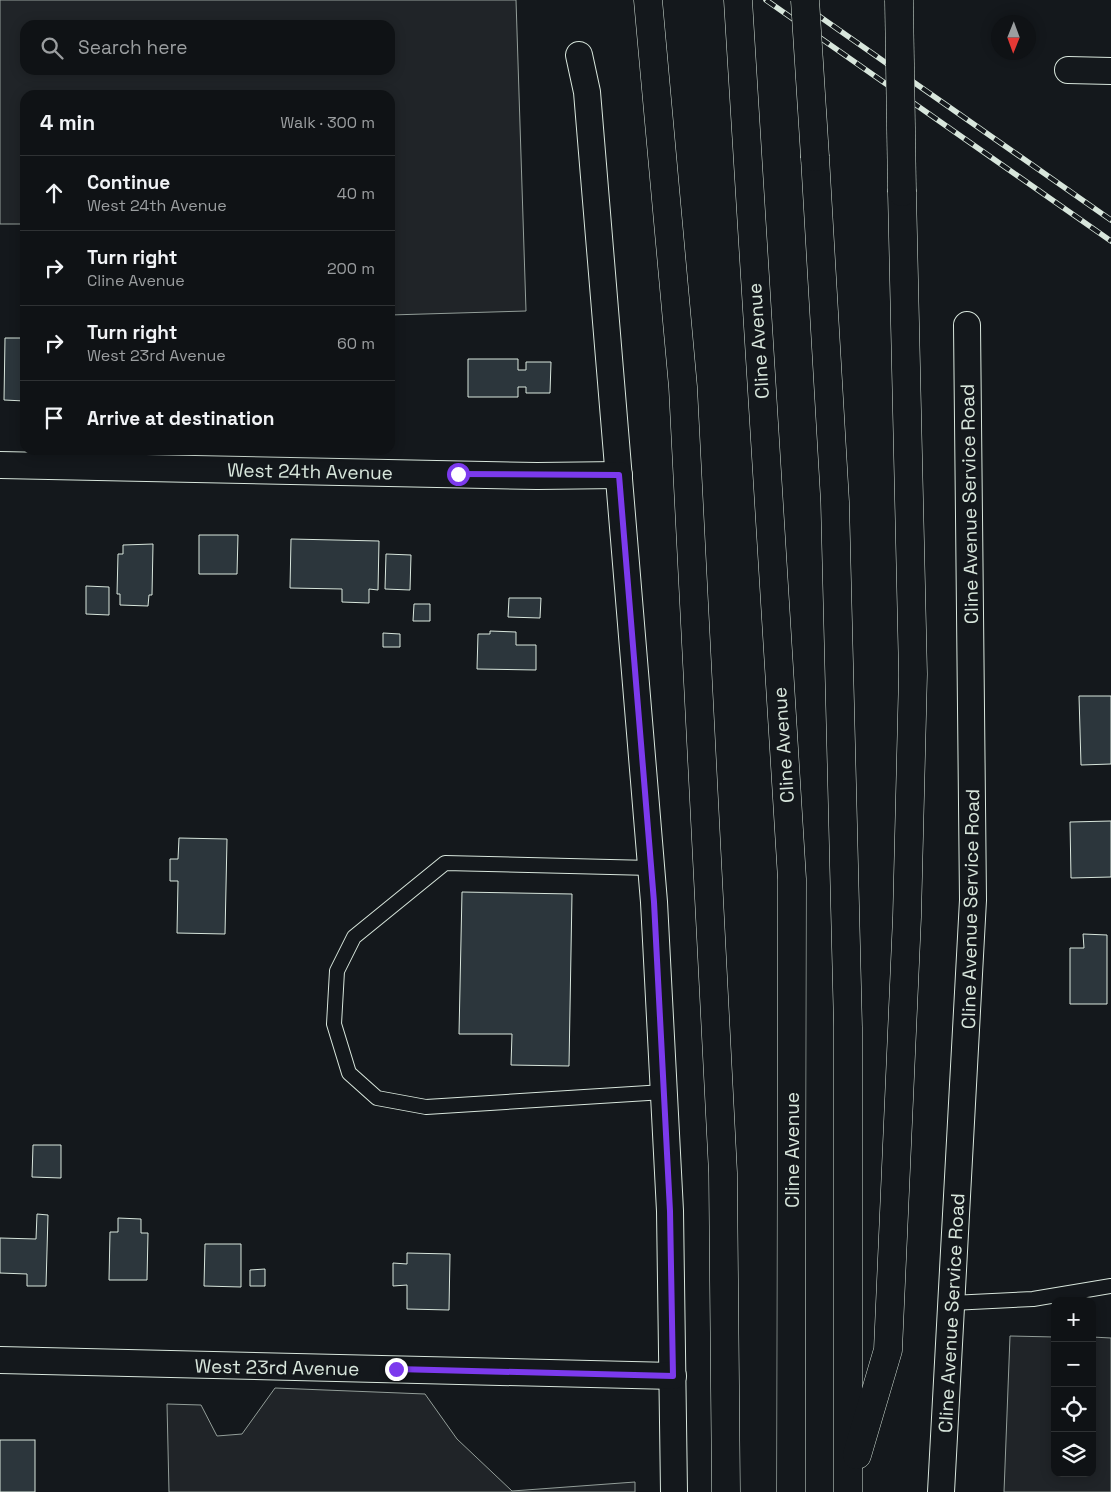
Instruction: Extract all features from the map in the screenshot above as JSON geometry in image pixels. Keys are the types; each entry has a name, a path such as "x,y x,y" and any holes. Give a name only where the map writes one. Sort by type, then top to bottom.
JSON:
{"highway":[{"path":"648,0 650,42 683,386 723,1173 726,1492"},
{"name":"Cline Avenue","path":"738,0 792,879 791,1492"},
{"path":"806,0 835,502 848,1017 848,1489"},
{"path":"848,1489 888,1350 907,927 913,674 899,0"}],"street":[{"path":"579,55 587,92 651,868 670,1211 674,1492"},
{"path":"1068,70 1111,72"},
{"name":"Cline Avenue Service Road","path":"941,1492 974,900 966,325"},
{"name":"West 24th Avenue","path":"0,465 619,475"},
{"name":"West 23rd Avenue","path":"0,1360 673,1376"}],"lane":[{"path":"651,868 445,863 354,937 337,971 334,1024 348,1074 377,1098 426,1107 664,1092"},
{"path":"951,1303 1033,1299 1111,1286"}],"shaded area":[{"path":"0,0 516,0 526,311 395,315 395,90 20,90 20,224 0,224"},
{"path":"1010,1336 1051,1337 1051,1477 1096,1477 1096,1337 1111,1338 1111,1492 1004,1492"},
{"path":"275,1388 425,1394 457,1439 512,1491 635,1482 635,1492 169,1492 167,1404 201,1405 217,1436 242,1434"}],"building":[{"path":"5,338 20,338 20,401 4,400"},
{"path":"468,359 518,359 518,370 526,370 526,362 551,362 550,393 526,393 526,387 518,387 518,397 468,397"},
{"path":"199,535 238,535 237,574 199,574"},
{"path":"291,539 379,541 378,590 369,589 369,603 342,602 342,589 290,588"},
{"path":"153,544 152,595 149,595 148,606 120,605 120,594 117,594 118,554 123,554 123,545"},
{"path":"386,554 411,555 410,590 385,589"},
{"path":"86,586 109,587 109,615 86,614"},
{"path":"509,598 541,598 540,618 508,617"},
{"path":"414,604 430,604 430,621 413,621"},
{"path":"490,631 516,632 516,645 536,645 536,670 477,669 478,634 490,634"},
{"path":"383,633 400,634 400,647 383,647"},
{"path":"1079,696 1111,696 1111,764 1081,765"},
{"path":"1111,821 1111,877 1071,878 1070,822"},
{"path":"179,838 227,839 225,934 177,933 178,881 170,881 170,859 178,859"},
{"path":"462,892 572,894 569,1066 511,1065 512,1034 459,1034"},
{"path":"1083,934 1107,935 1107,1004 1070,1004 1070,948 1084,948"},
{"path":"33,1145 61,1145 61,1178 32,1177"},
{"path":"37,1214 48,1215 46,1286 27,1286 27,1274 0,1273 0,1238 36,1239"},
{"path":"118,1218 141,1219 141,1233 148,1233 147,1280 109,1280 110,1232 118,1232"},
{"path":"205,1244 241,1244 241,1287 204,1286"},
{"path":"407,1253 450,1254 449,1310 407,1309 407,1285 393,1286 393,1263 407,1264"},
{"path":"265,1269 265,1286 250,1286 250,1270"},
{"path":"0,1440 35,1440 35,1492 0,1492"}],"railway":[{"path":"766,0 1111,241"},
{"path":"796,0 1111,220"}],"route":[{"path":"396,1369 673,1376 670,1211 654,902 619,475 537,476 458,474"}]}
